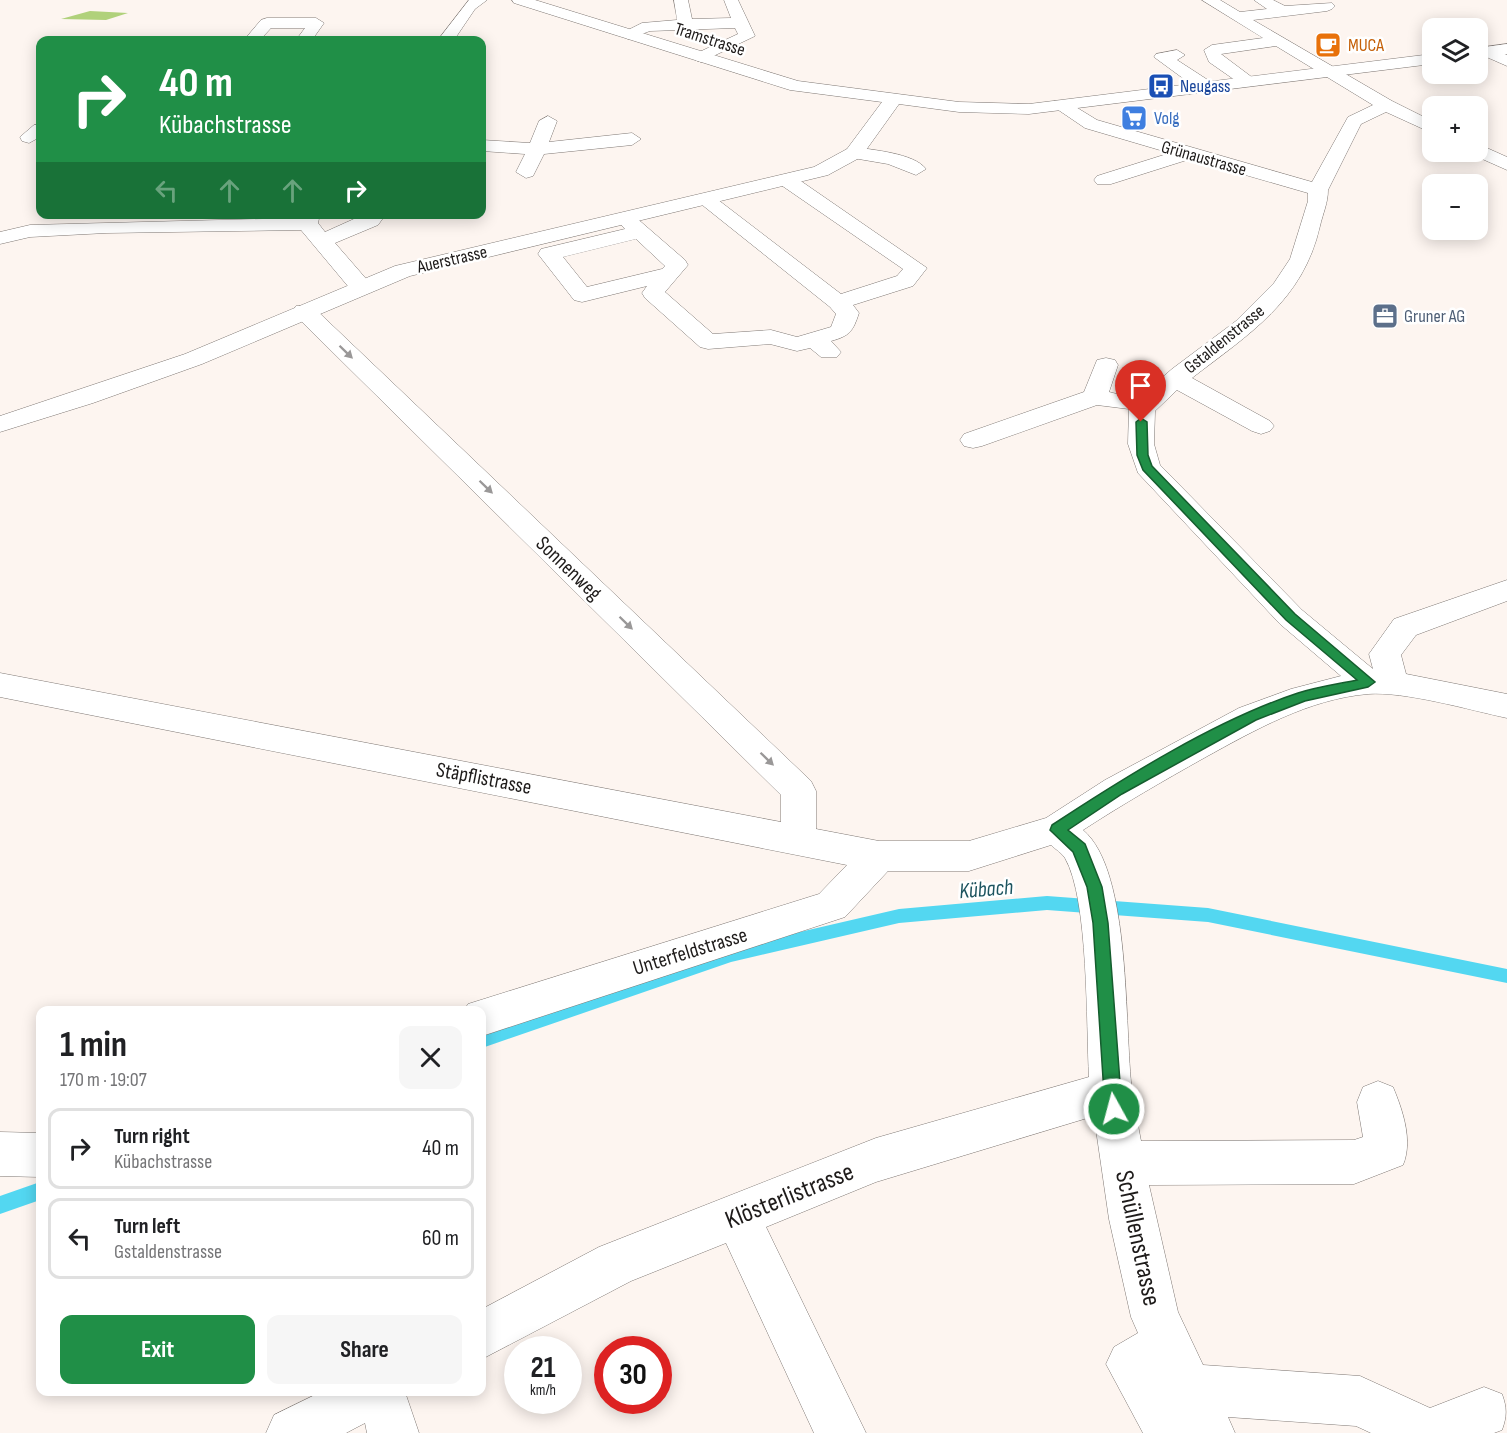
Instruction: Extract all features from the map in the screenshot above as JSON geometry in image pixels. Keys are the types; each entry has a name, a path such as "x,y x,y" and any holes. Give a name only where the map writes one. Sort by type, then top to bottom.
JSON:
{"street":[{"path":"449,36 470,6 480,0"},
{"name":"Tramstrasse","path":"519,0 796,86 893,100"},
{"path":"681,0 685,24"},
{"path":"701,57 747,36 731,0"},
{"path":"1209,0 1386,105 1422,123"},
{"path":"1262,0 1282,11"},
{"path":"1239,17 1327,6"},
{"path":"256,36 267,23 316,23 307,36"},
{"path":"628,34 648,26 741,23"},
{"path":"1248,81 1215,59 1212,50 1280,41"},
{"path":"1488,51 1507,49"},
{"path":"1488,54 1507,62"},
{"path":"1177,55 1161,57 1205,86"},
{"path":"893,100 996,110 1060,105 1422,60"},
{"name":"Auerstrasse","path":"0,424 221,348 360,286 403,271 634,226 706,200 821,171 855,153 893,100"},
{"name":"Grünaustrasse","path":"1060,105 1091,124 1189,153 1226,171 1318,190"},
{"name":"Gstaldenstrasse","path":"1380,683 1291,617 1147,467 1141,444 1142,409 1156,393 1213,352 1273,299 1298,265 1318,201 1318,190 1354,121 1386,105"},
{"path":"526,172 548,121"},
{"path":"486,146 537,149 632,139"},
{"path":"855,153 892,159 916,169"},
{"path":"1104,180 1189,153"},
{"path":"1488,155 1507,164"},
{"path":"788,181 916,268 905,281 838,303"},
{"path":"668,273 582,295 549,254 634,226 677,265 653,293 708,342 771,337 797,344 822,346 841,331 848,314 838,303 706,200"},
{"path":"0,238 30,231 309,219 321,241 360,286"},
{"path":"321,241 372,219"},
{"name":"Sonnenweg","path":"304,311 800,790 798,838"},
{"path":"1095,397 1106,365"},
{"path":"1176,379 1261,426"},
{"path":"973,440 1095,397 1124,403"},
{"path":"1507,590 1406,627 1385,654 1380,683 1507,706"},
{"name":"Stäpflistrasse","path":"0,685 798,838 879,856 969,856 1057,830 1117,790 1251,717 1302,697 1380,683"},
{"name":"Schüllenstrasse","path":"1057,830 1079,848 1097,905 1111,1091 1122,1163 1132,1219 1153,1306 1167,1344 1131,1364 1179,1411"},
{"name":"Unterfeldstrasse","path":"486,1016 832,906 879,856"},
{"name":"Klösterlistrasse","path":"486,1333 616,1264 876,1160 1111,1091"},
{"path":"1122,1163 1354,1162 1387,1150 1378,1102"},
{"path":"0,1154 36,1155"},
{"path":"737,1216 840,1433"},
{"path":"292,1433 366,1396"},
{"path":"381,1396 393,1433"},
{"path":"1179,1411 1360,1401 1425,1433"},
{"path":"1179,1411 1209,1433"},
{"path":"1432,1433 1484,1412"}],"green space":[{"path":"90,11 128,13 106,20 61,19"}],"waterway":[{"name":"Kübach","path":"486,1039 731,955 899,916 1047,903 1208,915 1507,976"},
{"name":"Kübach","path":"0,1205 36,1192"}],"place":[{"name":"MUCA","path":"1328,45"},
{"name":"Neugass","path":"1161,86"},
{"name":"Volg","path":"1134,118"},
{"name":"Gruner AG","path":"1385,316"}],"route":[{"path":"1114,1109 1100,923 1094,887 1079,848 1057,830 1117,790 1251,717 1302,697 1368,682 1291,617 1147,467 1142,455 1141,422"}]}
